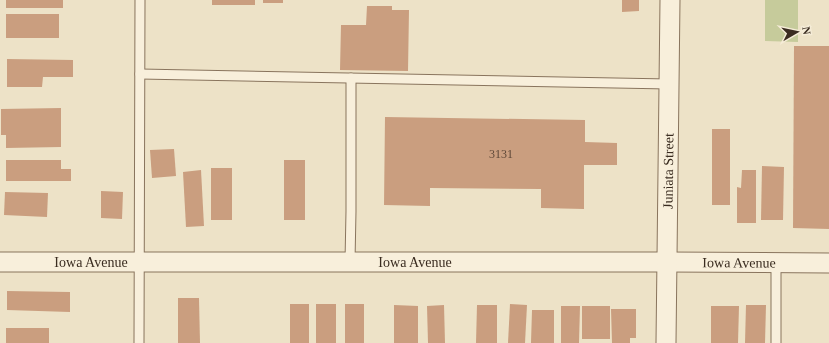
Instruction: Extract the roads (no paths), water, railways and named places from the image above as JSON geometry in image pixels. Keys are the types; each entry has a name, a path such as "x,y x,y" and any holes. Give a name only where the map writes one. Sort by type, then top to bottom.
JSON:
{"street":[{"name":"Juniata Street","path":"666,343 670,0"},
{"name":"Iowa Avenue","path":"0,262 829,263"}],"lane":[{"path":"139,343 140,0"},
{"path":"140,74 669,84"},
{"path":"350,262 351,78"},
{"path":"776,264 776,343"}]}
